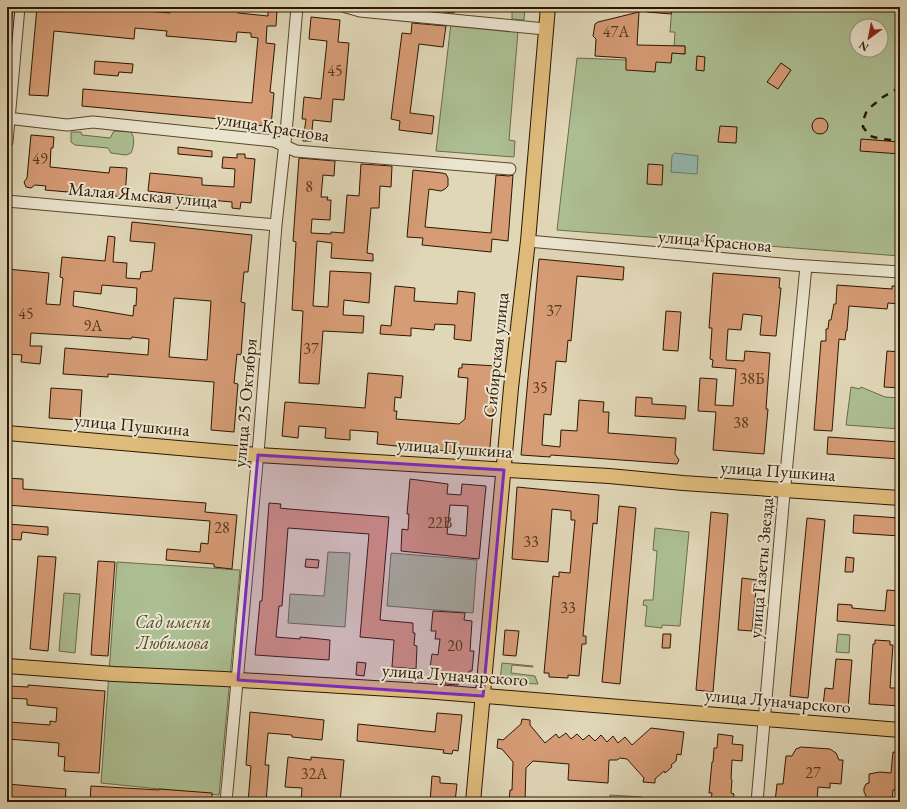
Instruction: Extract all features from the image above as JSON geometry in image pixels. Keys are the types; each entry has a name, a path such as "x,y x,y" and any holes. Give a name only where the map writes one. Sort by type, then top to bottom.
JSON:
{"main road":[{"name":"Сибирская улица","path":"473,802 511,388 528,241 548,7"},
{"name":"улица Пушкина","path":"7,433 258,455 609,476 900,498"},
{"name":"улица Луначарского","path":"7,666 106,674 424,691 900,730"}],"street":[{"path":"7,142 19,7"},
{"name":"улица 25 Октября","path":"226,802 258,455 276,225 285,146 297,7"},
{"path":"346,7 360,11 545,30"},
{"name":"улица Краснова","path":"8,118 67,124 94,122 139,126 274,141 296,151 510,169"},
{"name":"Малая Ямская улица","path":"7,201 276,225"},
{"name":"улица Краснова","path":"528,241 806,266 900,272"},
{"name":"улица Газеты Звезда","path":"757,802 806,266"}],"highlighted area":[{"path":"258,455 504,470 483,696 238,680"}],"green space":[{"path":"512,7 525,7 524,20 512,19"},
{"path":"672,7 900,7 900,256 557,230 577,58 626,60 672,53 685,54 685,46 674,46 675,32 670,32"},
{"path":"451,23 518,31 509,140 515,141 514,157 436,151"},
{"path":"114,131 131,132 134,142 131,153 126,155 111,153 108,148 75,145 71,142 71,132 81,132 82,135 110,138"},
{"path":"851,387 860,389 861,387 885,397 900,398 900,429 846,425"},
{"path":"655,528 689,532 680,626 662,625 662,628 645,626 647,606 643,605 644,600 653,600 657,551 653,550"},
{"path":"328,552 350,553 345,627 288,623 290,594 324,596"},
{"path":"391,553 477,560 473,613 387,606"},
{"name":"Сад имени Любимова","path":"117,562 240,570 219,795 101,783"},
{"path":"64,593 80,594 75,653 59,651"},
{"path":"838,634 850,635 849,653 836,652"},
{"path":"502,663 533,666 512,665 511,673 535,676 538,684 501,682"},
{"path":"610,795 642,797 642,802 609,802"}],"water":[{"path":"675,153 698,156 697,174 671,172 672,156"}],"building":[{"path":"37,7 69,9 69,7 137,7 137,10 170,13 171,7 188,7 238,11 238,13 268,16 268,10 277,11 276,26 267,26 266,43 275,44 270,92 274,93 271,126 252,125 252,122 82,106 83,89 252,103 258,38 251,37 251,33 237,32 236,42 166,36 167,31 135,28 134,39 54,31 48,96 29,95"},
{"path":"401,7 455,7 454,13"},
{"path":"647,7 672,7 671,14 647,12"},
{"path":"639,12 637,45 685,46 685,54 672,53 671,63 656,62 655,72 626,70 626,58 595,56 596,39 593,36 595,24"},
{"path":"311,17 340,20 338,42 349,43 344,100 333,99 331,122 313,120 311,141 303,141 306,119 302,119 304,97 321,99 327,41 309,39"},
{"path":"412,23 446,26 443,47 419,44 410,113 434,116 432,134 399,130 400,121 391,119 402,33 411,34"},
{"path":"697,56 705,57 704,71 696,70"},
{"path":"95,61 133,64 132,73 119,72 118,76 94,74"},
{"path":"781,63 791,70 778,89 767,82"},
{"path":"820,118 827,123 828,126 823,133 820,134 813,129 812,126 817,119"},
{"path":"720,126 737,127 736,143 718,142"},
{"path":"31,135 54,137 53,148 51,148 50,167 109,173 110,167 127,168 125,197 45,190 46,186 35,185 31,188 26,187 24,182 27,178"},
{"path":"861,139 900,142 900,154 860,151"},
{"path":"178,147 212,151 212,157 178,154"},
{"path":"237,154 245,154 245,158 255,159 251,203 241,202 240,209 232,208 232,202 199,199 199,197 148,191 150,173 202,178 202,185 234,187 235,169 222,168 223,157 237,158"},
{"path":"299,158 335,161 334,176 323,175 321,197 328,197 327,200 331,200 330,220 312,219 311,233 344,233 347,195 359,196 361,164 392,166 391,187 380,186 379,208 371,208 367,253 373,254 373,261 331,258 332,243 317,241 313,306 328,307 330,271 371,273 369,303 344,300 343,315 364,316 363,333 323,331 319,384 299,383 303,311 292,310 296,242 293,241"},
{"path":"648,164 663,165 662,185 647,184"},
{"path":"413,170 442,173 446,174 448,178 448,186 445,189 441,191 429,189 425,227 491,233 496,175 513,175 508,241 492,239 491,252 422,245 423,238 407,237"},
{"path":"132,222 252,235 248,272 244,272 241,302 245,303 241,355 237,354 234,383 238,384 234,432 211,430 214,382 108,374 108,377 63,374 65,348 148,355 149,339 31,333 30,346 42,346 40,364 21,362 22,355 7,354 7,269 49,273 46,304 60,305 63,278 60,277 62,257 105,261 108,236 115,237 113,262 127,263 126,278 140,279 141,272 152,271 155,243 130,241","holes":["102,285 137,288 136,306 134,305 133,316 73,306 74,291 101,294","174,298 211,301 207,360 169,357"]},
{"path":"539,259 624,267 623,280 577,276 571,341 568,340 566,362 556,361 551,415 544,414 542,445 560,447 561,430 577,431 579,400 604,402 603,412 609,412 608,433 676,438 675,454 679,460 677,464 551,455 550,457 521,455"},
{"path":"713,273 780,278 779,288 781,288 776,336 760,335 762,316 743,314 741,330 728,329 726,360 744,361 745,351 770,353 766,409 768,409 764,454 713,450 716,412 698,411 700,378 717,379 715,405 733,406 736,369 712,367 713,360 710,359 712,328 709,328"},
{"path":"837,285 892,289 892,286 900,286 900,304 888,303 887,309 849,306 845,340 839,339 832,431 814,430 821,341 826,341 826,329 828,329 829,320 831,320 834,304 836,304"},
{"path":"395,286 415,288 414,301 457,304 458,291 475,293 471,341 454,339 455,325 435,324 434,330 411,328 411,336 380,334 381,325 391,326"},
{"path":"666,311 681,312 678,351 663,350"},
{"path":"887,351 900,352 900,388 884,387"},
{"path":"462,364 497,366 490,447 486,452 455,452 377,444 378,432 350,430 350,440 325,438 326,428 299,426 298,438 282,436 285,402 365,408 368,373 403,376 401,398 395,397 394,411 397,411 396,419 459,424 465,419 468,378 458,377 459,368 462,368"},
{"path":"51,388 82,390 80,420 49,418"},
{"path":"636,397 652,398 652,404 686,406 685,419 635,416"},
{"path":"828,437 900,442 900,459 827,454"},
{"path":"7,478 23,479 23,489 206,503 205,512 237,515 232,569 214,567 214,564 166,560 167,549 200,552 201,543 208,544 210,521 7,505"},
{"path":"410,479 448,484 447,494 461,495 462,484 486,486 479,559 401,551 402,529 408,530 409,514 407,514","holes":["450,505 468,506 466,536 447,534"]},
{"path":"517,487 599,495 597,524 593,523 583,636 586,636 586,644 582,644 579,676 568,675 568,678 549,677 549,673 544,673 553,576 559,577 559,572 570,573 575,520 571,520 571,511 552,509 548,562 512,559"},
{"path":"269,503 281,504 280,508 389,517 380,620 413,623 413,633 415,633 414,645 417,646 416,669 392,667 394,640 360,637 369,534 288,528 282,606 279,606 276,637 300,639 300,637 330,640 329,660 255,655 260,601 262,601"},
{"path":"619,506 636,508 620,684 602,682"},
{"path":"711,512 728,514 713,692 696,690"},
{"path":"854,515 900,518 900,536 853,533"},
{"path":"807,518 825,520 808,698 790,696"},
{"path":"7,524 48,527 48,535 22,532 21,540 7,539"},
{"path":"38,556 56,557 48,651 30,649"},
{"path":"846,557 854,558 853,572 845,572"},
{"path":"306,559 319,560 318,568 305,567"},
{"path":"98,561 115,562 108,656 91,655"},
{"path":"742,578 757,580 752,631 738,630"},
{"path":"887,590 900,591 900,626 837,621 838,604 852,605 852,608 885,611"},
{"path":"433,611 465,613 464,620 472,621 470,651 474,651 472,671 469,671 468,682 459,681 458,685 445,684 445,680 436,679 437,669 430,668 432,654 438,655 440,639 435,639 436,631 431,631"},
{"path":"505,630 519,631 516,656 503,655"},
{"path":"663,634 671,634 670,648 662,648"},
{"path":"875,640 890,641 890,645 893,645 890,688 900,688 900,706 869,704 873,644 875,644"},
{"path":"836,659 852,660 848,708 823,706 825,688 833,689"},
{"path":"357,662 366,663 364,676 356,675"},
{"path":"28,685 105,691 99,773 64,771 65,757 58,756 59,743 8,739 9,722 50,725 50,721 56,722 57,708 27,705 27,699 7,698 7,686 28,687"},
{"path":"250,712 324,720 322,740 268,733 265,765 269,765 266,802 248,802 251,766 246,765"},
{"path":"437,713 462,715 458,751 453,750 452,754 443,753 444,750 357,741 358,724 435,732"},
{"path":"522,719 530,720 530,725 545,743 556,734 559,738 566,733 571,739 577,734 583,740 589,735 595,741 601,735 607,742 613,736 618,743 625,737 632,745 651,728 684,732 681,755 677,754 676,761 671,765 672,767 665,773 664,771 655,779 655,783 643,782 644,778 627,759 620,758 617,760 609,760 608,783 568,780 569,764 533,761 526,768 525,802 509,802 510,790 512,790 513,762 502,749 497,748 498,739 503,740 521,724"},
{"path":"718,734 733,736 732,744 743,745 742,761 732,760 731,793 734,794 733,802 711,802 712,793 709,793 714,748 717,748"},
{"path":"801,747 830,749 836,753 839,760 843,760 841,784 830,783 830,788 818,787 817,800 809,799 808,802 775,802 777,784 783,784 786,756 792,756 796,749"},
{"path":"893,752 900,753 900,790 893,790 892,802 869,802 864,792 864,788 866,784 869,783 869,774 880,772 891,773"},
{"path":"288,757 311,760 311,757 344,760 340,802 301,802 302,788 285,787"},
{"path":"432,776 440,777 440,783 457,784 455,802 430,802"},
{"path":"7,784 66,789 65,802 7,802"},
{"path":"91,786 212,793 212,802 90,802"}],"tram line":[{"path":"7,97 15,7"}],"railway":[{"path":"900,87 883,97 867,110 863,121 863,127 870,136 900,141"}]}
